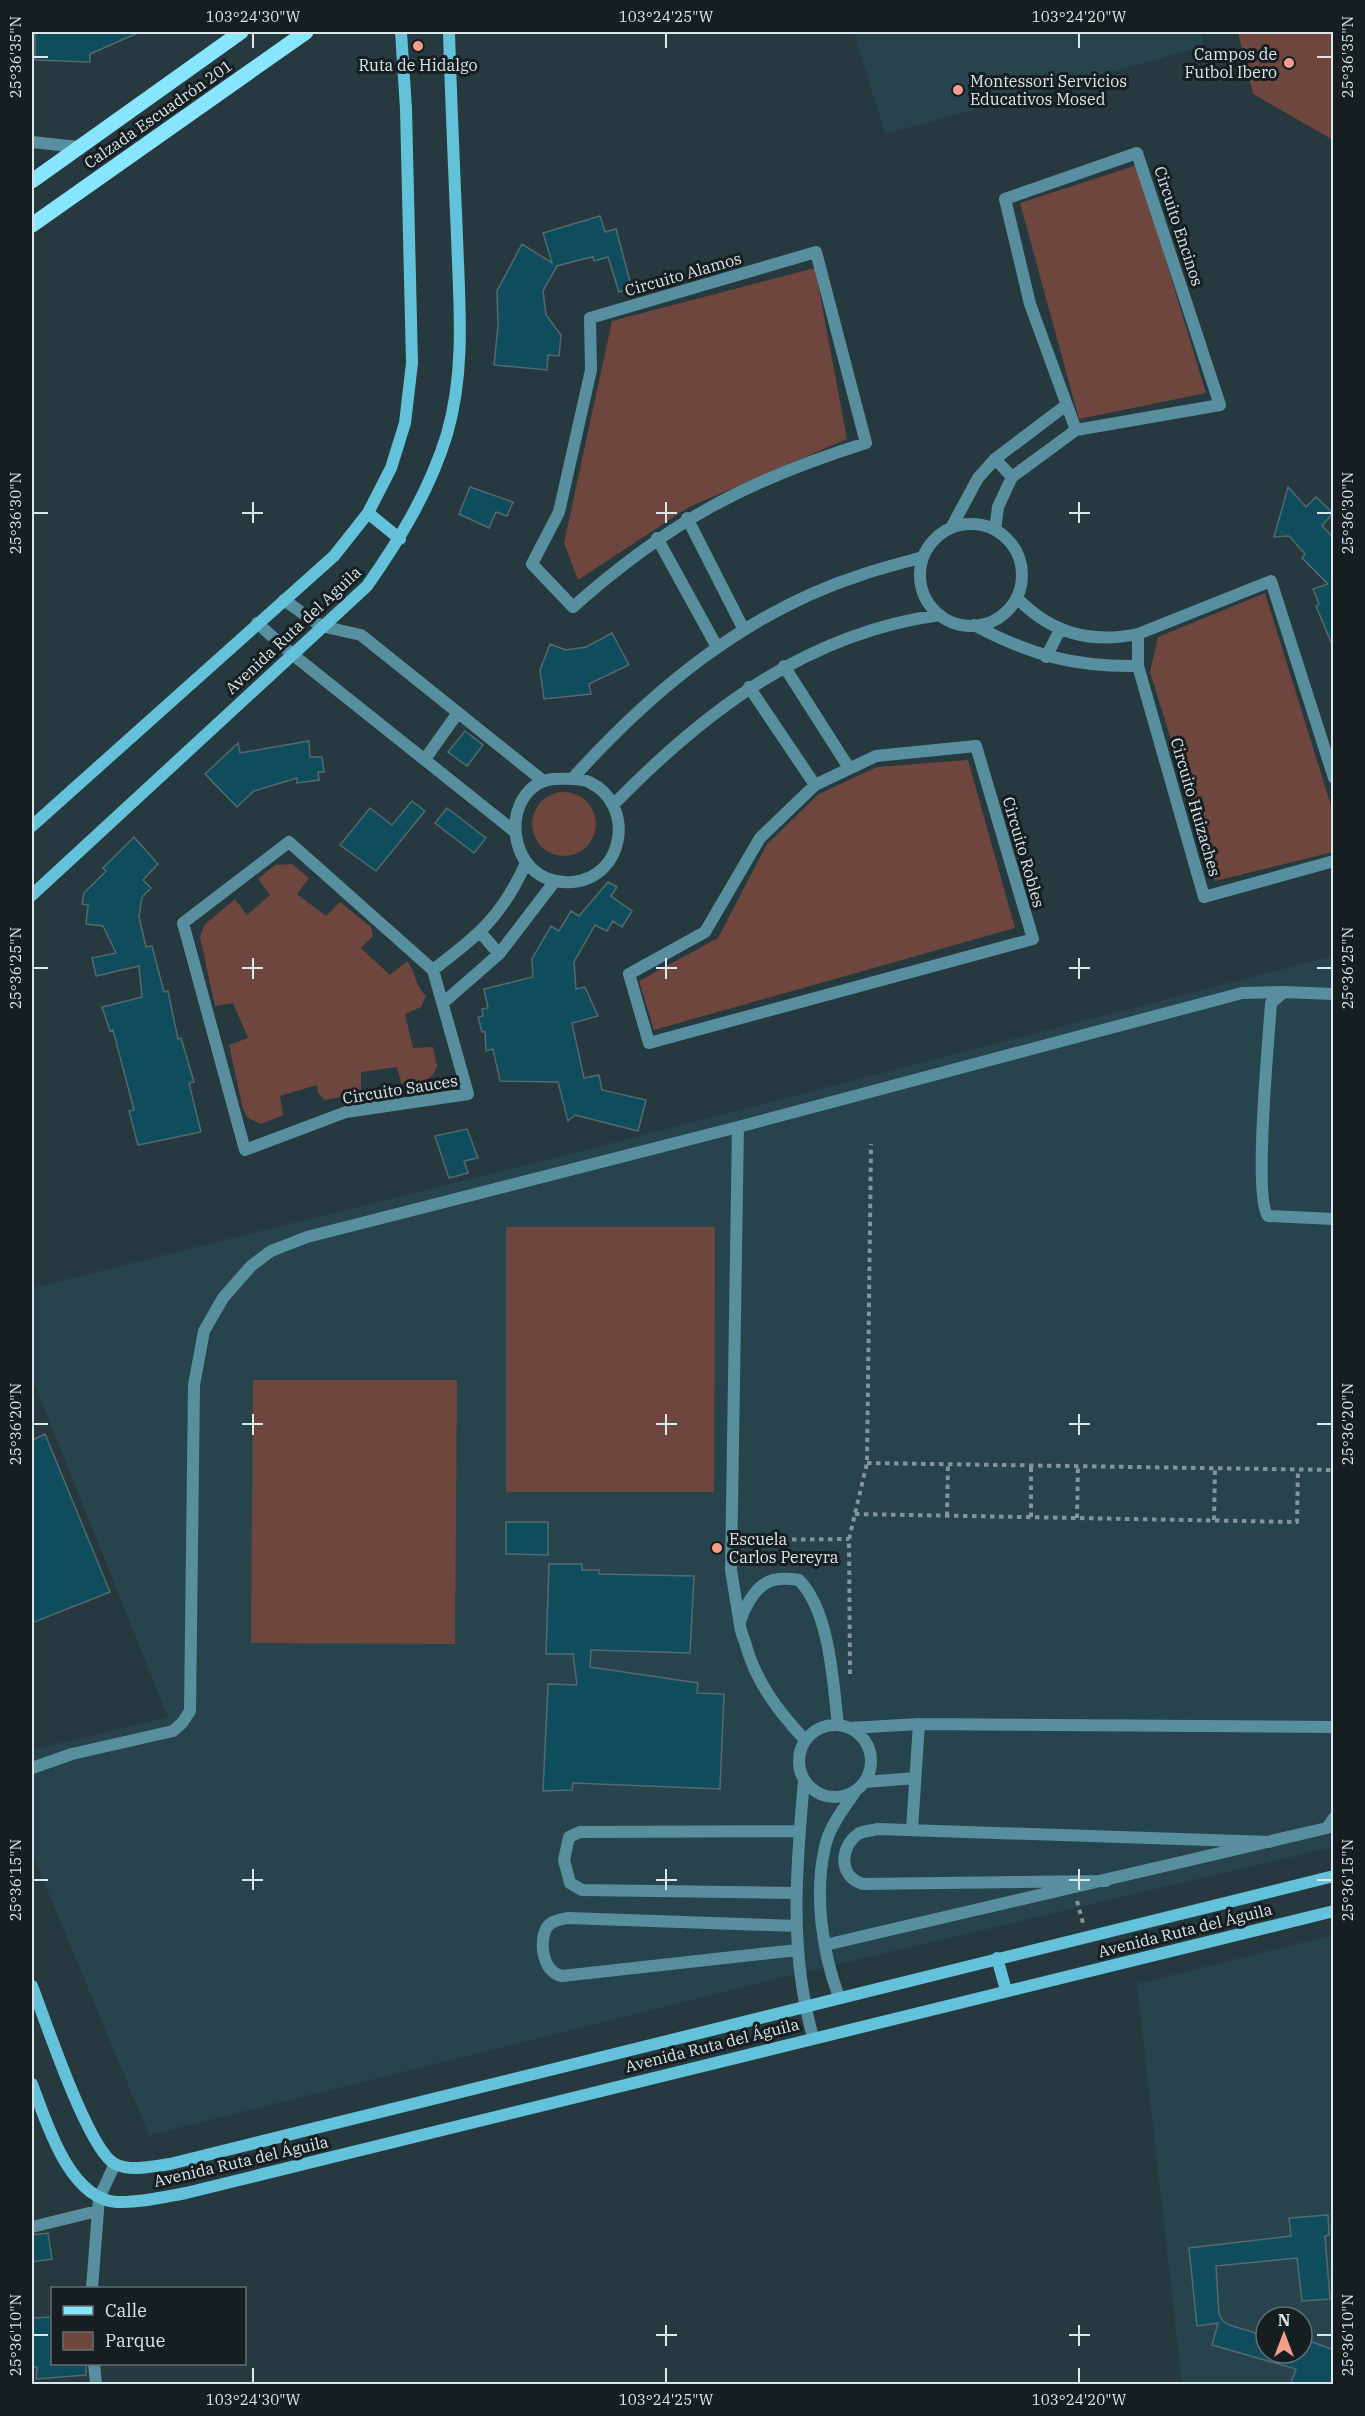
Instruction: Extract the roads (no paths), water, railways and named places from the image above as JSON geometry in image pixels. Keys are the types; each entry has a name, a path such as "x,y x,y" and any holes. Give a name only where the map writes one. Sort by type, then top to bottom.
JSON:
{"main road":[{"name":"Calzada Escuadrón 201","path":"32,180 241,32"},
{"name":"Calzada Escuadrón 201","path":"32,225 306,32"}],"street":[{"name":"Avenida Ruta del Aguila","path":"32,826 334,556 368,513 391,468 405,423 412,363 406,109 401,32"},
{"name":"Avenida Ruta del Aguila","path":"32,895 367,586 400,539 433,474 456,393 461,340 449,32"},
{"path":"32,142 78,147"},
{"name":"Circuito Encinos","path":"996,530 998,507 1012,477 1076,430 1220,405 1137,153 1005,200 1030,304 1065,406 1076,430"},
{"name":"Circuito Alamos","path":"816,252 866,443 784,471 744,488 687,518 657,538 573,607 532,564 559,512 591,370 590,318 816,252"},
{"path":"951,528 966,524 981,525 996,530 1008,540 1017,553 1021,568 1021,584 1017,598 1005,612 990,622 974,625 956,623 940,615 928,603 922,589 920,573 923,557 930,545 951,528 978,478 996,459 1065,406"},
{"path":"996,459 1012,477"},
{"path":"368,513 400,539"},
{"path":"687,518 744,630"},
{"path":"657,538 717,647"},
{"path":"572,778 616,730 665,686 744,630 801,600 860,575 923,557"},
{"path":"1017,598 1037,616 1060,630 1099,639 1138,634 1271,581 1334,778"},
{"path":"284,600 321,626 361,635 542,780 572,778 587,781 602,790 614,804 619,820 620,837 614,854 604,868 589,878 572,882 555,881 539,874 526,862 517,847 514,831 517,814 525,798 542,780"},
{"path":"614,804 658,758 701,722 749,687 784,666 827,645 883,626 940,615"},
{"path":"257,623 292,654 514,831"},
{"path":"974,625 1009,643 1046,657 1097,665 1138,666"},
{"path":"1046,657 1060,630"},
{"name":"Circuito Huizaches","path":"1138,634 1138,666 1204,897 1334,861"},
{"path":"784,666 849,768"},
{"path":"749,687 815,785"},
{"path":"425,759 457,714"},
{"name":"Circuito Robles","path":"976,746 1033,939 649,1043 629,974 705,932 760,838 815,785 849,768 876,756 976,746"},
{"name":"Circuito Sauces","path":"289,842 433,970 468,1094 346,1112 245,1150 183,922 289,842"},
{"path":"433,970 481,933 513,891 526,862"},
{"path":"443,1003 499,954 555,881"},
{"path":"481,933 499,954"},
{"path":"1284,992 1271,1003 1262,1202 1266,1214 1271,1217 1334,1219"},
{"path":"32,1768 72,1754 173,1731 182,1724 190,1711 194,1384 204,1331 223,1298 250,1266 271,1251 307,1237 738,1127 1242,993 1334,994"},
{"path":"738,1127 731,1570 740,1625 748,1654 764,1690 781,1715 805,1740"},
{"path":"740,1625 749,1602 761,1585 783,1577 799,1580 806,1587 817,1610 831,1662 844,1727"},
{"path":"912,1829 919,1724"},
{"path":"813,2037 804,2006 797,1950 795,1893 804,1781 799,1761 805,1740 814,1732 825,1726 919,1724 1334,1727"},
{"path":"839,1997 825,1945 821,1888 825,1846 831,1830 870,1770 871,1758 868,1745 860,1735 844,1727"},
{"path":"804,1781 813,1789 834,1797 861,1786 915,1778"},
{"path":"825,1945 1074,1889 1269,1842 1332,1824"},
{"path":"1106,1881 863,1884 852,1881 846,1875 846,1850 860,1833 912,1829 1269,1842"},
{"path":"795,1893 582,1890 570,1883 564,1860 569,1837 580,1832 800,1831"},
{"name":"Avenida Ruta del Águila","path":"115,2164 135,2168 170,2164 1334,1875"},
{"name":"Avenida Ruta del Águila","path":"99,2198 124,2202 186,2193 813,2037 1334,1911"},
{"path":"796,1926 568,1918 558,1920 546,1928 544,1957 548,1970 562,1976 797,1950"},
{"path":"997,1958 1006,1990"},
{"path":"32,1986 92,2136 115,2164 99,2198 92,2287"},
{"path":"32,2084 61,2158 99,2198"},
{"path":"32,2227 97,2211"},
{"path":"94,2365 96,2385"}],"place":[{"name":"Ruta de Hidalgo","path":"418,46"},
{"name":"Campos de Futbol Ibero","path":"1289,63"},
{"name":"Montessori Servicios Educativos Mosed","path":"958,90"},
{"name":"Escuela Carlos Pereyra","path":"717,1548"}]}
